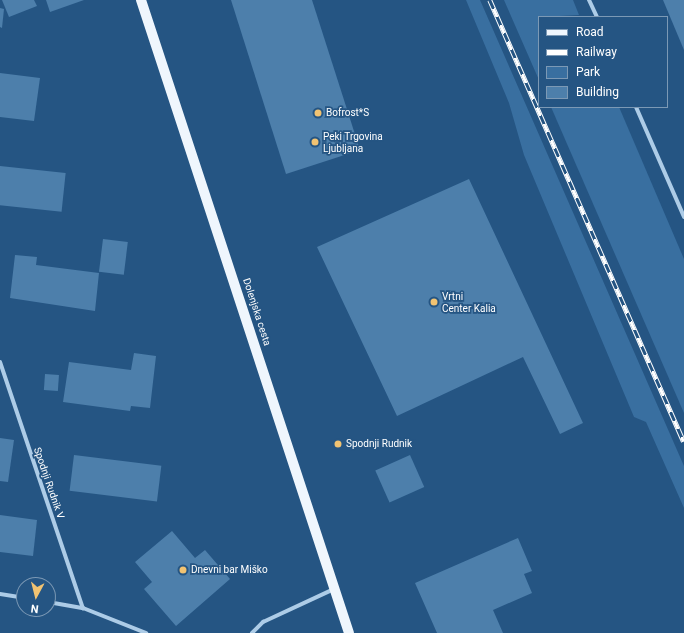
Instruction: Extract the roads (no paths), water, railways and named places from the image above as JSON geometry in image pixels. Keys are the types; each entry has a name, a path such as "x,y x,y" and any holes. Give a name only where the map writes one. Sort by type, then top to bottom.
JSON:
{"main road":[{"name":"Dolenjska cesta","path":"141,0 349,633"}],"street":[{"path":"589,0 596,16"},
{"path":"636,108 684,217"},
{"name":"Spodnji Rudnik V","path":"0,362 83,608"},
{"path":"252,633 263,622 334,589"},
{"path":"0,594 16,597"},
{"path":"56,603 83,608 146,633"}],"railway":[{"path":"490,0 684,441"}],"place":[{"name":"Bofrost*S","path":"318,113"},
{"name":"Peki Trgovina Ljubljana","path":"315,142"},
{"name":"Vrtni Center Kalia","path":"434,302"},
{"name":"Spodnji Rudnik","path":"338,444"},
{"name":"Dnevni bar Miško","path":"183,570"}]}
